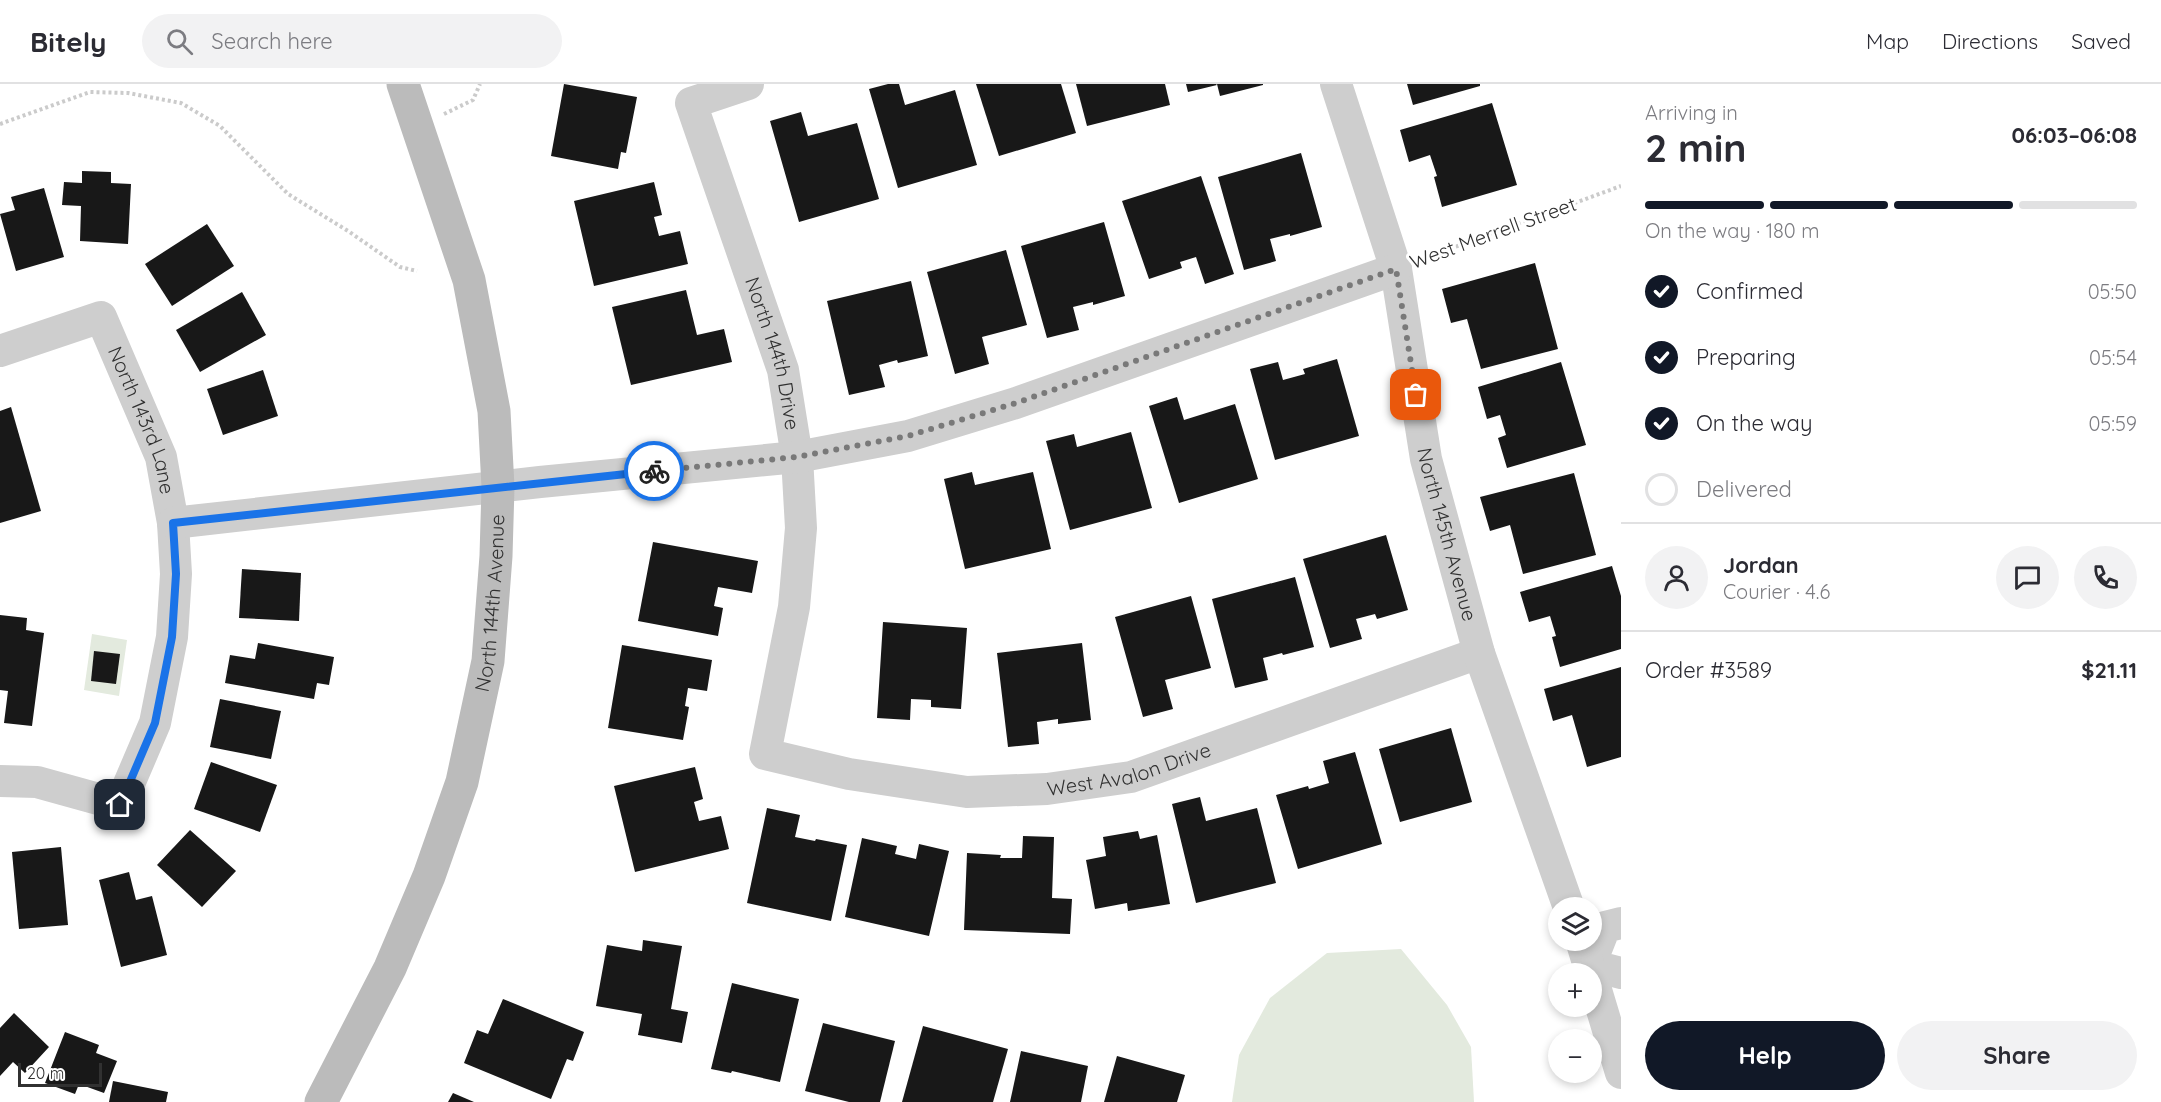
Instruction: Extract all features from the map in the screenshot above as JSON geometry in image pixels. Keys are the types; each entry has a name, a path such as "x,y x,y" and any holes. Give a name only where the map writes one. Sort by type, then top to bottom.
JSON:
{"main road":[{"name":"North 144th Avenue","path":"321,1102 390,968 429,876 462,782 488,661 496,556 498,487 494,411 469,280 404,84"}],"street":[{"name":"North 144th Drive","path":"748,84 691,103 783,370 797,457 801,528 794,607 765,754"},
{"name":"North 145th Avenue","path":"1336,84 1396,269 1426,459 1479,652 1565,897"},
{"name":"West Merrell Street","path":"173,523 797,457 908,436 1016,403 1396,269"},
{"name":"North 143rd Lane","path":"0,351 101,317 161,457 173,523 176,574 172,637 155,723 120,805 38,782 0,780"},
{"name":"West Avalon Drive","path":"765,754 849,774 967,792 1047,789 1131,777 1479,652"},
{"path":"1586,953 1605,927 1621,923"},
{"path":"1586,953 1621,973"},
{"path":"1586,953 1621,1073"}],"path":[{"path":"417,124 473,100 480,84"},
{"path":"0,124 90,92 128,93 181,103 219,126 288,194 400,267 417,271"},
{"name":"West Merrell Street","path":"1396,269 1621,186"}],"shaded area":[{"path":"92,634 127,640 119,696 84,690"},
{"path":"1401,949 1447,1005 1471,1047 1474,1102 1232,1102 1239,1055 1270,998 1327,953"}],"building":[{"path":"564,84 637,97 626,153 621,152 618,169 551,156"},
{"path":"888,84 899,84 905,105 955,90 977,165 898,188 869,89"},
{"path":"976,84 1061,84 1076,133 999,156"},
{"path":"1076,84 1165,84 1170,105 1087,126"},
{"path":"1186,84 1216,84 1217,85 1188,92"},
{"path":"1217,84 1263,84 1263,85 1220,96"},
{"path":"1407,84 1480,84 1480,86 1413,105"},
{"path":"1492,103 1517,185 1442,207 1434,177 1437,176 1430,155 1409,162 1400,130"},
{"path":"801,112 808,136 857,123 879,199 799,222 770,121"},
{"path":"1301,153 1322,227 1270,239 1276,261 1244,270 1218,177"},
{"path":"82,171 111,172 111,183 131,184 128,244 80,241 81,206 62,205 64,182 82,183"},
{"path":"1201,176 1234,274 1205,284 1196,257 1180,262 1182,268 1149,279 1122,201"},
{"path":"654,182 662,215 654,217 659,236 680,231 688,264 594,286 574,201"},
{"path":"44,188 64,257 16,271 0,214 15,210 11,197"},
{"path":"1104,222 1125,296 1093,305 1093,302 1073,307 1079,330 1047,338 1021,246"},
{"path":"207,224 234,266 172,306 145,264"},
{"path":"1006,250 1027,325 982,337 989,364 955,374 927,272"},
{"path":"1535,263 1558,349 1481,369 1467,319 1451,323 1442,289"},
{"path":"911,281 928,356 879,365 885,387 849,395 827,301"},
{"path":"686,290 697,335 724,329 732,362 631,385 612,307"},
{"path":"242,292 266,335 200,372 176,330"},
{"path":"1337,359 1359,436 1275,460 1250,369 1278,362 1283,380 1305,374 1303,369"},
{"path":"1561,362 1586,445 1507,468 1498,438 1506,435 1500,415 1487,419 1478,387"},
{"path":"263,370 278,416 223,435 207,389"},
{"path":"1177,397 1184,420 1235,404 1258,479 1179,503 1149,406"},
{"path":"11,407 41,511 0,523 0,411"},
{"path":"1131,432 1152,508 1070,530 1046,441 1074,434 1077,447"},
{"path":"972,472 975,485 1033,472 1051,549 965,569 944,479"},
{"path":"1574,473 1596,555 1523,574 1510,525 1490,531 1480,497"},
{"path":"1386,535 1408,610 1377,619 1375,614 1356,619 1362,639 1330,648 1303,559"},
{"path":"653,542 758,561 752,593 718,587 714,606 723,608 718,636 638,621"},
{"path":"1612,566 1621,596 1621,649 1560,667 1552,637 1556,636 1550,616 1529,622 1520,592"},
{"path":"242,569 301,573 299,621 239,618"},
{"path":"1295,577 1314,647 1263,658 1268,680 1235,688 1212,599"},
{"path":"1191,596 1211,668 1165,680 1173,709 1143,717 1115,617"},
{"path":"0,615 27,618 26,630 44,633 32,726 4,723 8,691 0,690"},
{"path":"883,622 967,628 961,709 931,707 931,700 911,699 910,720 877,718"},
{"path":"258,643 334,657 329,685 317,683 314,699 225,683 230,655 255,659"},
{"path":"1082,643 1091,720 1058,724 1058,719 1037,722 1039,744 1008,747 997,653"},
{"path":"622,645 712,660 707,691 688,688 685,706 689,707 683,740 608,728"},
{"path":"94,651 120,654 116,684 91,681"},
{"path":"1621,667 1621,757 1587,767 1572,715 1553,721 1544,689"},
{"path":"220,699 281,711 271,759 210,747"},
{"path":"1451,728 1472,802 1400,822 1379,749"},
{"path":"1355,752 1382,844 1298,869 1276,795 1329,783 1323,761"},
{"path":"211,762 277,785 260,832 194,809"},
{"path":"695,767 703,799 694,802 699,821 721,816 729,849 635,872 614,786"},
{"path":"1200,797 1206,821 1257,808 1276,883 1196,903 1172,804"},
{"path":"767,808 800,815 795,837 847,845 831,921 747,903"},
{"path":"190,830 236,871 202,907 157,865"},
{"path":"1138,831 1140,839 1157,835 1170,904 1128,911 1127,903 1095,909 1086,860 1106,856 1103,837"},
{"path":"1023,836 1054,837 1052,898 1072,899 1070,934 964,930 967,853 1001,855 1000,858 1022,858"},
{"path":"862,838 897,846 895,854 916,859 919,844 949,851 929,936 845,917"},
{"path":"61,847 68,925 19,929 12,852"},
{"path":"129,872 136,900 152,896 167,955 121,967 99,880"},
{"path":"643,940 682,946 671,1009 688,1012 682,1043 638,1035 642,1014 596,1006 607,945 642,951"},
{"path":"732,983 799,999 780,1082 732,1071 731,1073 711,1069"},
{"path":"503,999 584,1032 573,1061 567,1059 551,1099 464,1063 477,1030 488,1034"},
{"path":"14,1013 49,1047 25,1073 13,1062 0,1076 0,1028"},
{"path":"823,1023 895,1041 880,1102 849,1102 805,1091"},
{"path":"923,1026 1008,1049 993,1102 902,1102"},
{"path":"65,1032 99,1045 96,1053 117,1061 104,1093 79,1084 75,1094 45,1083"},
{"path":"1021,1051 1088,1066 1081,1102 1010,1102"},
{"path":"1117,1056 1185,1075 1177,1102 1104,1102"},
{"path":"113,1081 168,1092 166,1102 109,1102"},
{"path":"453,1093 474,1102 448,1102"}],"way so far":[{"path":"654,471 797,457 908,436 1016,403 1396,269 1416,395"}],"route":[{"path":"120,805 155,723 172,637 176,574 173,523 654,471"}]}
